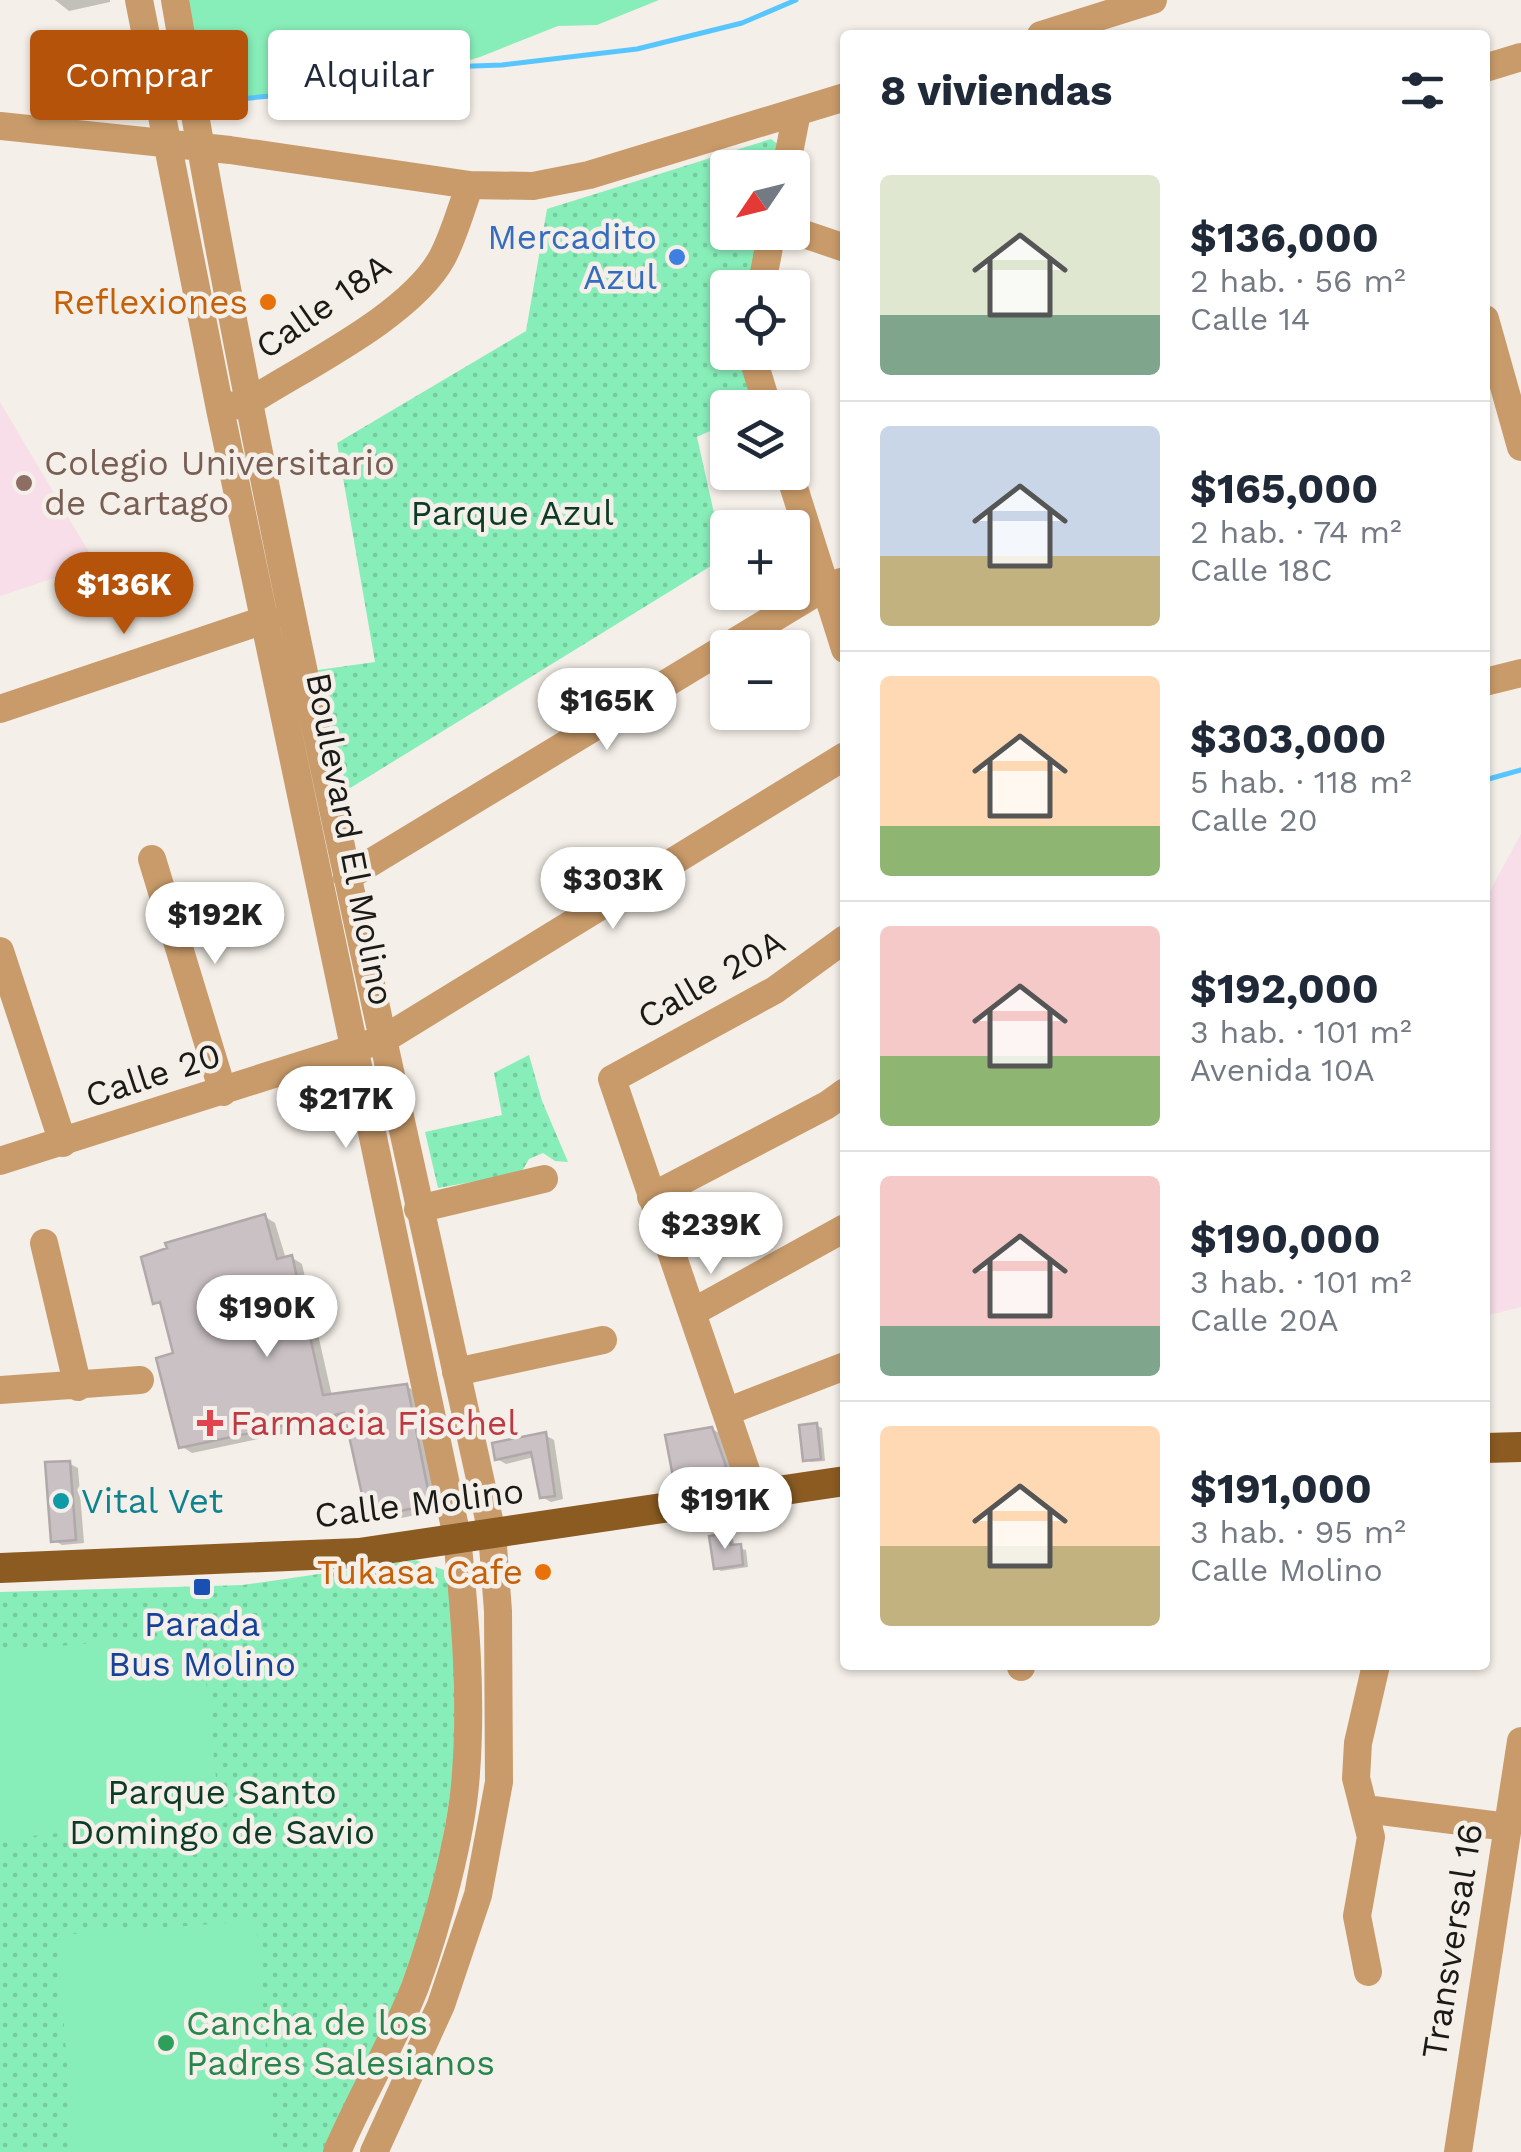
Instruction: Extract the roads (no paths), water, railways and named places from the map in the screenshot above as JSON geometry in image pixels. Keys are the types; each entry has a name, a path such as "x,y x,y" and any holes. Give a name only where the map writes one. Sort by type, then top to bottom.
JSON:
{"main road":[{"path":"1490,1448 1521,1447"},
{"name":"Calle Molino","path":"0,1568 359,1553 840,1482"}],"street":[{"name":"Boulevard El Molino","path":"139,0 220,409 457,1538 465,1614 469,1660 466,1776 446,1886 414,1987 338,2152"},
{"name":"Boulevard El Molino","path":"175,0 249,402 347,877 492,1533 498,1612 499,1782 478,1894 441,2004 383,2134"},
{"path":"1058,30 1153,0"},
{"path":"1490,66 1521,57"},
{"path":"0,126 200,146 470,185 533,186 590,176 840,99"},
{"path":"790,150 797,112"},
{"name":"Calle 18A","path":"220,409 249,402 416,293 442,258 470,185"},
{"path":"810,236 840,246"},
{"path":"1490,336 1521,447"},
{"path":"796,490 835,584 840,616"},
{"path":"347,877 835,584"},
{"path":"0,709 267,619"},
{"path":"1490,681 1521,673"},
{"name":"Calle 20","path":"0,1161 384,1039 840,759"},
{"path":"152,859 223,1092"},
{"name":"Calle 20A","path":"651,1197 612,1079 775,990 840,943"},
{"path":"0,951 63,1143"},
{"path":"754,1494 651,1197 840,1095"},
{"path":"418,1210 544,1179"},
{"path":"693,1312 840,1231"},
{"path":"44,1243 78,1386"},
{"path":"456,1372 602,1340"},
{"path":"726,1412 840,1368"},
{"path":"0,1390 140,1380"},
{"path":"465,1614 498,1612"},
{"path":"1368,1972 1357,1916 1372,1837 1356,1778 1358,1743 1375,1670"},
{"name":"Transversal 16","path":"1458,2152 1521,1740"},
{"path":"1364,1809 1508,1827"},
{"path":"363,2096 383,2134"},
{"path":"350,2121 383,2134"}],"waterway":[{"path":"248,98 385,85 445,67 502,65 637,49 742,23 796,0"},
{"path":"1490,779 1521,770"}],"place":[{"name":"Mercadito Azul","path":"677,257"},
{"name":"Reflexiones","path":"268,302"},
{"name":"Colegio Universitario de Cartago","path":"24,483"},
{"name":"Farmacia Fischel","path":"210,1423"},
{"name":"Vital Vet","path":"61,1501"},
{"name":"Tukasa Cafe","path":"543,1572"},
{"name":"Parada Bus Molino","path":"202,1587"},
{"name":"Cancha de los Padres Salesianos","path":"166,2043"}],"park label":[{"name":"Parque Azul","path":"512,513"},
{"name":"Parque Santo Domingo de Savio","path":"222,1812"}]}
